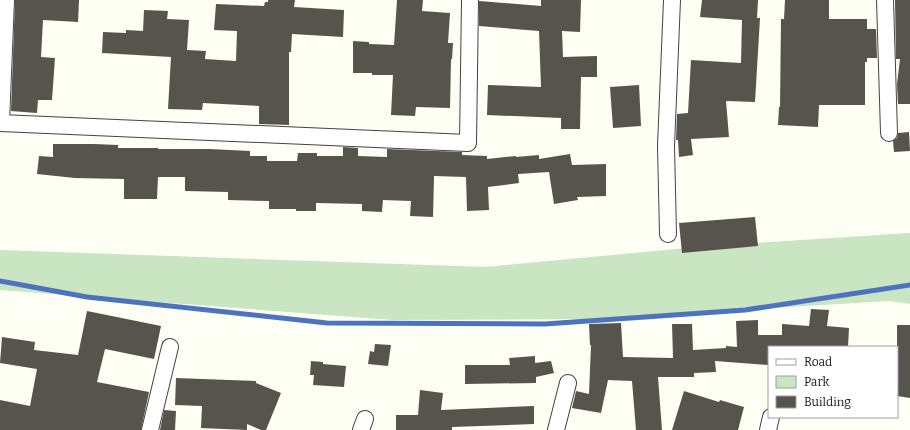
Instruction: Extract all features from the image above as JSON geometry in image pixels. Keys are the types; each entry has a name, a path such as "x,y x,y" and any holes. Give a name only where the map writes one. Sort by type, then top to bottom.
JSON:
{"street":[{"path":"6,0 0,123 468,143 470,0"},
{"path":"668,234 666,146 672,0"},
{"path":"885,0 889,133"},
{"path":"150,430 170,347"},
{"path":"556,430 568,384"},
{"path":"768,430 771,418"}],"green space":[{"path":"910,233 910,304 889,301 581,319 393,320 0,290 0,250 485,267 708,246"}],"building":[{"path":"15,0 79,0 78,22 43,20 41,57 55,58 52,100 38,100 37,113 11,111"},
{"path":"268,0 295,0 294,7 344,10 343,37 292,34 291,52 289,52 289,125 259,124 259,106 203,103 202,110 168,109 171,57 102,53 103,32 126,33 126,30 143,31 144,10 168,11 167,19 189,20 187,50 206,51 205,59 236,61 237,31 214,30 216,4 264,6 265,2 268,2"},
{"path":"397,0 423,0 422,11 450,13 448,43 453,43 451,59 450,108 416,107 415,116 391,115 393,75 353,73 353,41 369,42 369,44 394,45"},
{"path":"541,0 581,0 580,32 562,31 563,57 597,56 597,77 581,77 580,129 561,129 561,118 487,115 488,85 541,87 539,31 479,26 479,1 541,6"},
{"path":"702,0 758,0 757,18 760,18 755,102 726,101 729,137 691,139 693,155 679,157 678,140 676,140 677,114 688,113 691,60 741,63 742,20 700,17"},
{"path":"785,0 829,0 829,19 867,19 867,29 876,29 877,58 867,58 867,62 865,62 865,105 819,105 818,127 778,125 780,107 781,19 784,19"},
{"path":"895,0 910,0 910,104 898,104 897,84 900,59 896,59"},
{"path":"639,85 641,126 613,128 610,87"},
{"path":"909,132 910,151 894,152 893,141 897,138 898,133"},
{"path":"53,144 118,145 118,148 250,151 250,156 267,156 267,161 297,161 298,153 317,153 317,156 343,156 343,147 358,148 358,156 387,157 387,149 462,152 462,155 487,156 487,159 539,155 539,159 570,154 572,165 606,164 606,196 577,197 578,200 554,204 549,172 518,174 519,183 488,187 489,210 467,211 466,177 434,176 433,217 410,216 411,201 383,200 382,212 362,211 362,204 316,203 316,211 269,209 269,201 228,200 228,192 185,191 185,177 158,177 157,199 124,199 124,179 75,178 37,174 39,156 53,157"},
{"path":"755,217 758,246 682,253 679,223"},
{"path":"811,309 829,310 827,326 849,328 848,346 768,346 768,365 715,361 716,372 694,373 694,377 658,377 662,430 636,430 632,381 608,380 601,413 572,408 576,391 589,394 591,345 589,324 621,323 623,357 673,358 672,324 692,324 693,350 726,348 726,346 737,347 736,321 758,320 758,335 782,335 782,324 809,326"},
{"path":"87,311 161,326 154,359 105,349 97,382 149,392 141,430 0,430 0,400 30,406 37,369 0,363 2,337 35,342 34,350 78,355"},
{"path":"897,325 910,325 910,398 898,396"},
{"path":"375,344 391,345 388,366 368,364 370,351 374,352"},
{"path":"535,356 535,363 551,361 554,373 536,377 536,383 465,384 465,365 510,365 509,358"},
{"path":"311,361 323,362 323,364 346,366 344,387 313,385 314,375 310,375"},
{"path":"176,378 256,381 256,383 281,393 266,430 261,430 247,424 247,430 201,428 202,406 175,405"},
{"path":"420,390 443,393 441,410 534,406 534,424 452,427 452,430 396,430 396,415 418,415"},
{"path":"684,391 719,402 720,400 744,407 738,430 672,430"},
{"path":"164,410 176,411 175,430 160,430"}],"waterway":[{"path":"0,281 87,297 327,323 545,324 745,310 910,285"}]}
